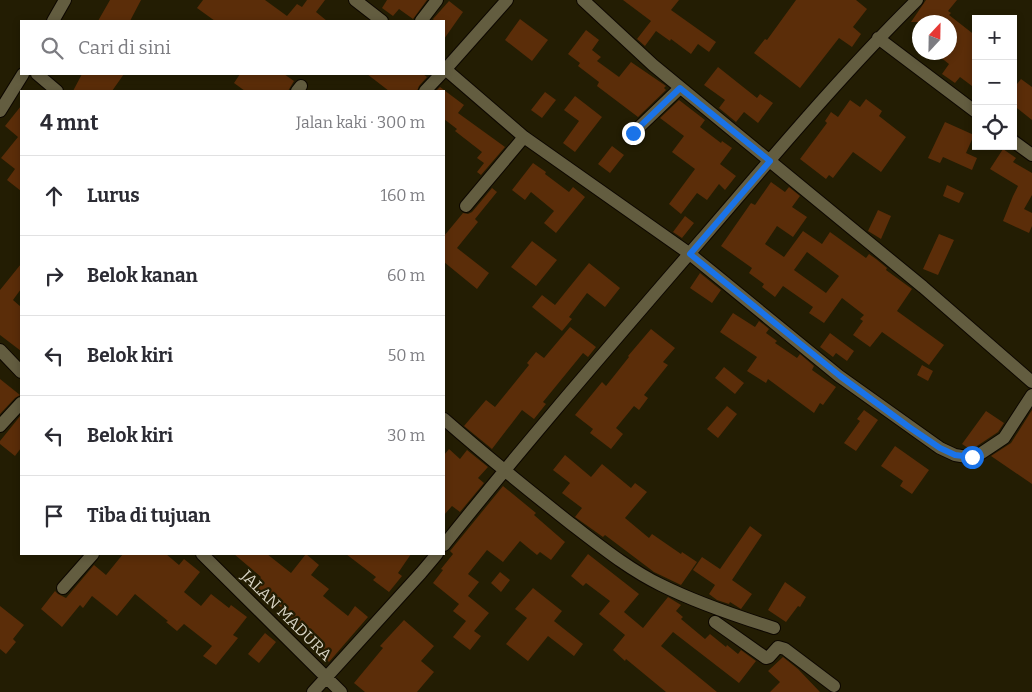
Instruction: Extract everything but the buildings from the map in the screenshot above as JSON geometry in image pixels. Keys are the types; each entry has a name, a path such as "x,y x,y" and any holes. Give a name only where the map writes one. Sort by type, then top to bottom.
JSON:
{"street":[{"path":"54,20 64,0"},
{"path":"355,0 381,20"},
{"path":"422,20 437,0"},
{"path":"445,69 507,0"},
{"path":"584,0 653,65 923,287 1032,382"},
{"path":"445,544 503,470 770,161 878,38 917,0"},
{"path":"878,38 972,109"},
{"path":"445,73 524,137 690,254 840,376 940,448 955,455 976,456 1004,438 1032,395"},
{"path":"0,111 22,75"},
{"path":"37,75 56,90"},
{"path":"427,90 440,75"},
{"path":"633,133 680,88"},
{"path":"466,206 524,137"},
{"path":"1017,144 1032,155"},
{"path":"0,350 20,371"},
{"path":"0,426 20,404"},
{"path":"445,420 503,470 609,553 653,581 723,612 774,628"},
{"path":"63,588 91,555"},
{"name":"JALAN MADURA","path":"203,555 341,692"},
{"path":"313,692 436,555"},
{"path":"716,622 766,658 778,647 786,649 834,686"}],"route":[{"path":"633,133 680,88 770,161 690,254 840,376 909,427 940,448 955,455 972,457"}]}
